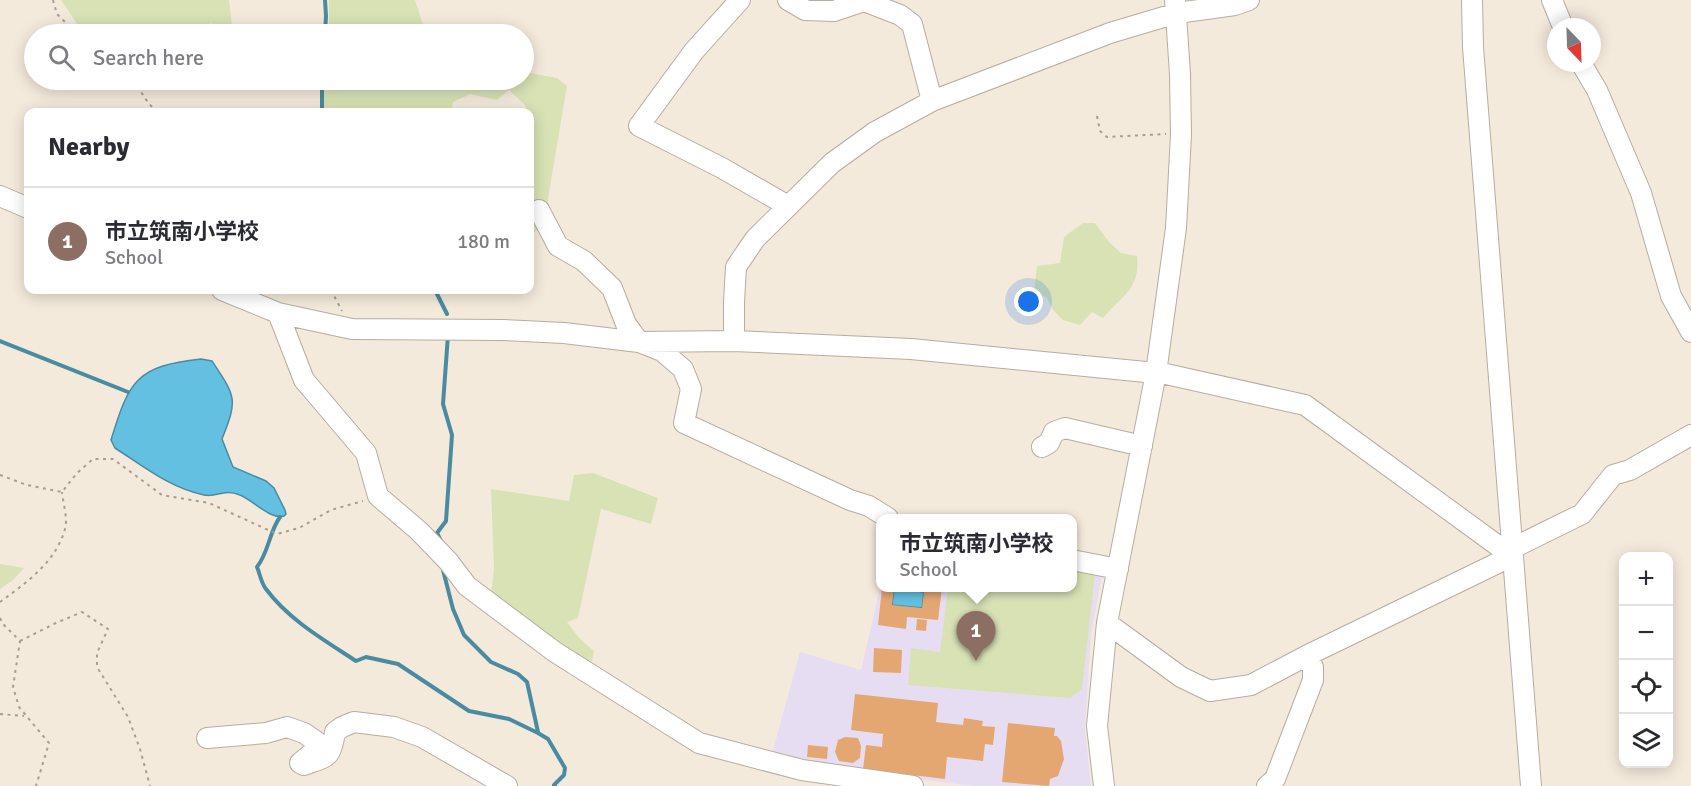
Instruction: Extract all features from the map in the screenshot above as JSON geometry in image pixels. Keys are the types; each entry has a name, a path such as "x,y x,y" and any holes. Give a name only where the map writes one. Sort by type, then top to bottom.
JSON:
{"street":[{"path":"740,0 694,51 639,126 722,168 788,206"},
{"path":"788,0 805,10 834,11 864,1 900,15 912,24 932,101"},
{"path":"735,341 736,267 755,239 832,163 875,132 932,101 1176,7 1235,5 1249,0"},
{"path":"1472,0 1474,58 1531,786"},
{"path":"1552,0 1559,18"},
{"path":"1104,786 1097,726 1107,623 1156,373 1176,228 1181,135 1176,7"},
{"path":"1586,72 1597,90 1641,193 1671,297 1691,332"},
{"path":"0,196 24,206"},
{"path":"539,210 558,246 584,261 612,288 626,324 639,342 662,351 683,369 691,389 684,423 850,500 869,506 881,514"},
{"path":"231,294 278,314 351,329 503,330 564,333 639,342 735,341 911,349 1156,373 1305,405 1512,553"},
{"path":"278,314 304,380 366,453 378,496 448,561 467,586 555,652 699,743 802,778 913,786"},
{"path":"1042,447 1048,443 1054,432 1065,428 1142,446"},
{"path":"1107,623 1181,677 1210,691 1251,685 1512,553 1582,514 1613,475 1630,470 1691,435"},
{"path":"1077,561 1118,569"},
{"path":"1267,786 1275,779 1313,680 1312,667 1306,656"},
{"path":"207,738 266,733 287,728 304,733 317,742 317,749 300,763 304,765 327,756 333,749 335,732 342,727 354,722 394,727 422,737 507,786"}],"path":[{"path":"53,0 57,14 67,24"},
{"path":"140,90 154,108"},
{"path":"1097,116 1100,131 1107,137 1172,134"},
{"path":"0,602 30,580 53,554 66,528 62,492 93,459 113,459 162,495 209,503 277,534 299,528 332,510 378,496"},
{"path":"0,476 27,485 62,492"},
{"path":"20,641 82,612 108,630 97,653 97,667 128,717 150,786"},
{"path":"0,618 20,641"},
{"path":"20,641 13,687 20,707 49,743 36,786"},
{"path":"0,714 26,716"}],"shaded area":[{"path":"1077,565 1103,571 1091,634 1085,729 1091,786 974,786 810,766 771,757 800,652 861,670 879,592 1077,592"}],"green space":[{"path":"61,0 229,0 232,24 211,23 77,24"},
{"path":"329,0 415,0 423,24 329,24"},
{"path":"534,74 557,78 567,86 548,199 549,220 534,233 534,108 525,108 526,106 509,90 534,90"},
{"path":"324,90 509,90 497,100 470,94 453,102 452,108 324,108"},
{"path":"1083,223 1095,223 1109,242 1121,253 1137,256 1137,267 1136,277 1129,291 1103,318 1092,312 1080,325 1063,320 1053,310 1047,298 1034,291 1037,266 1060,263 1064,237"},
{"path":"593,473 658,498 651,524 601,509 578,618 567,622 580,639 594,651 592,661 580,658 491,595 494,569 491,489 569,501 574,475"},
{"path":"0,564 24,568 0,589"},
{"path":"1077,572 1095,574 1082,689 1070,698 908,685 911,648 940,652 948,592 1077,592"}],"water":[{"path":"201,359 212,361 230,391 231,415 222,439 233,467 266,481 274,488 285,510 284,516 273,515 234,493 209,496 192,492 157,476 115,448 111,440 117,420 130,390 138,380 162,366"},
{"path":"894,592 924,592 922,608 892,605"}],"building":[{"path":"882,592 894,592 892,605 922,608 924,592 942,592 938,620 907,617 906,629 878,625"},
{"path":"917,619 927,620 926,631 916,630"},
{"path":"874,648 902,650 901,673 873,672"},
{"path":"855,694 938,703 936,722 963,725 964,718 983,721 982,726 995,727 993,745 985,744 983,761 947,757 945,779 863,769 866,745 882,747 883,734 851,730"},
{"path":"1008,723 1055,728 1054,736 1061,741 1064,759 1058,776 1050,779 1049,786 1002,782"},
{"path":"845,737 858,738 861,746 860,758 853,763 839,761 835,752 838,740"},
{"path":"808,745 828,747 827,759 807,757"}],"waterway":[{"path":"325,0 326,24"},
{"path":"322,90 322,108"},
{"path":"437,294 447,314"},
{"path":"441,541 437,533 446,521 452,435 443,404 448,335"},
{"path":"0,341 128,392"},
{"path":"280,517 257,567 264,587 285,610 308,629 356,661 366,657 398,664 469,711 509,719 548,739 565,768 564,775 555,786"},
{"path":"443,570 453,609 464,635 491,662 518,674 527,682 538,732"}],"place":[{"name":"市立筑南小学校","path":"976,661"}]}
